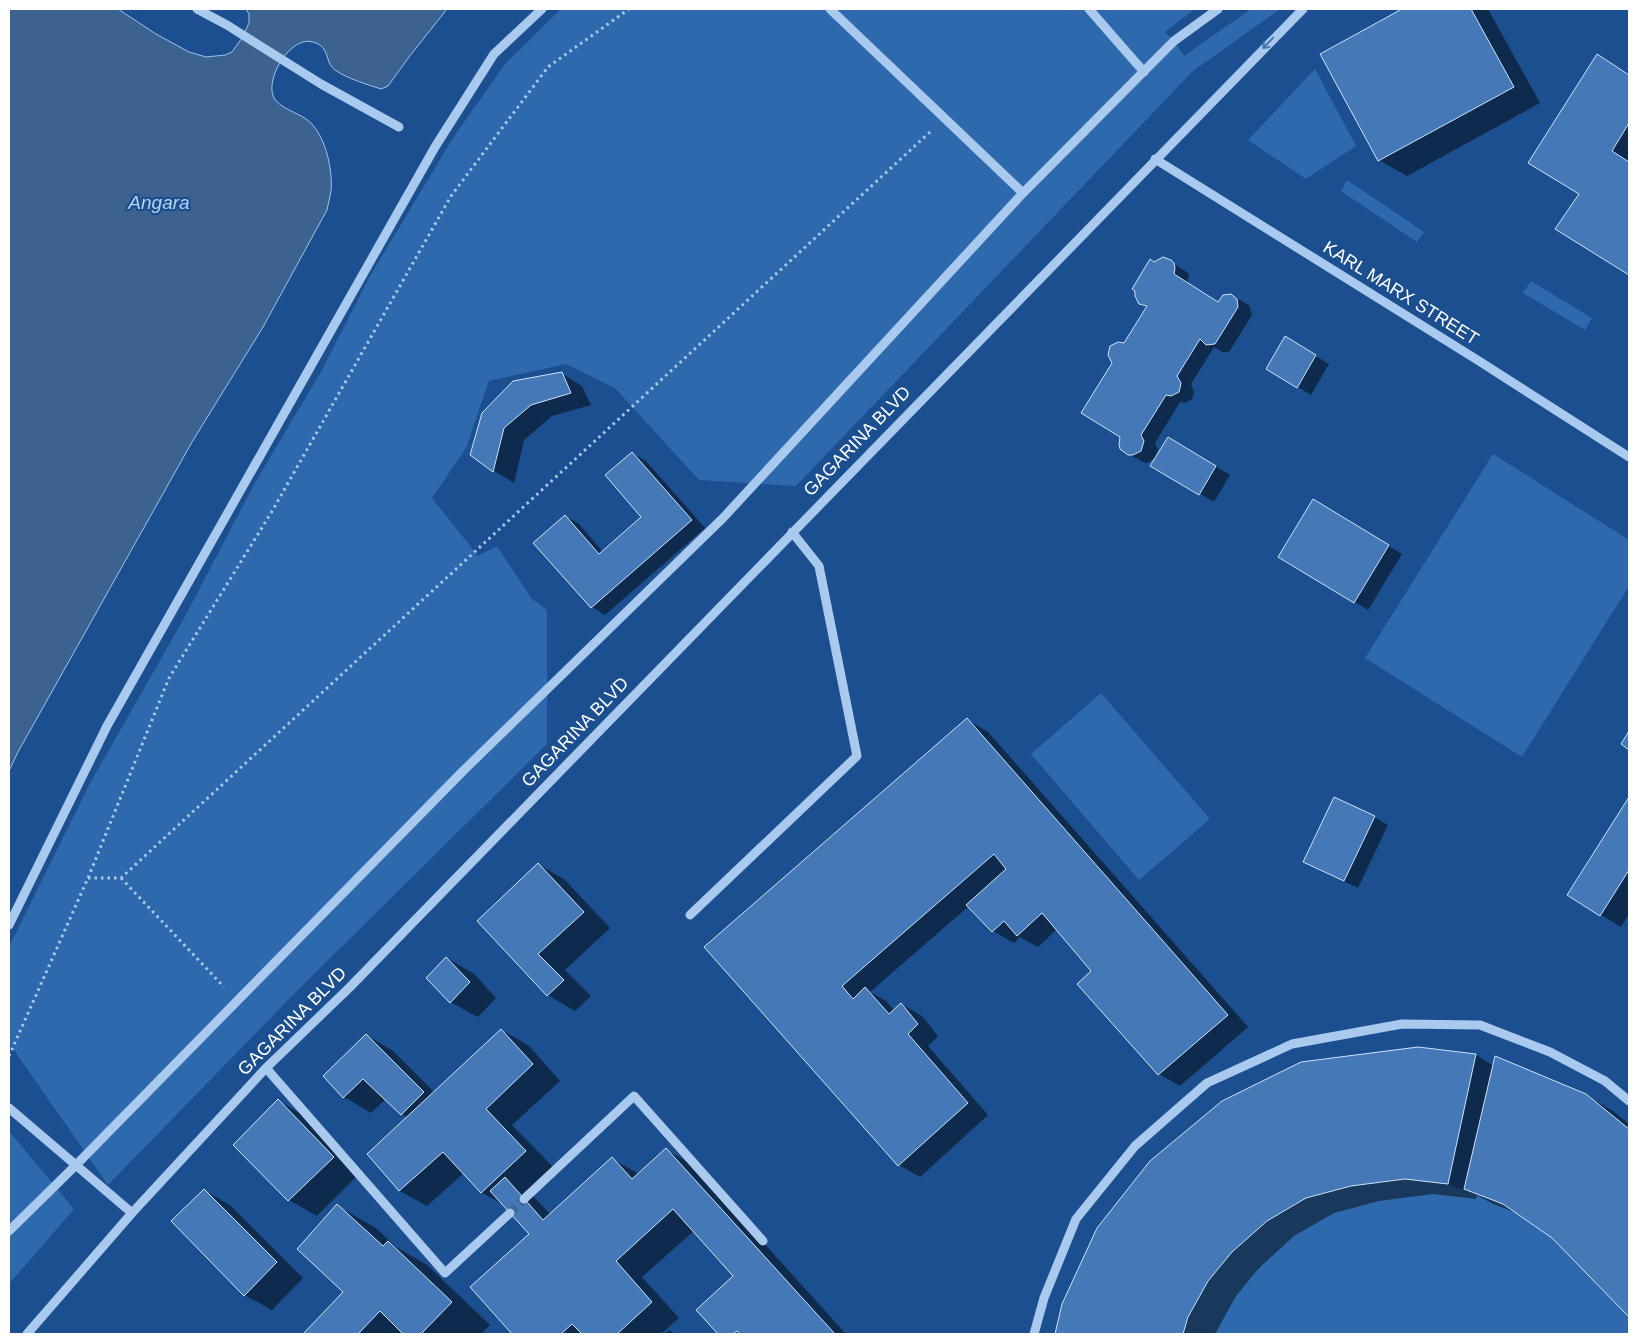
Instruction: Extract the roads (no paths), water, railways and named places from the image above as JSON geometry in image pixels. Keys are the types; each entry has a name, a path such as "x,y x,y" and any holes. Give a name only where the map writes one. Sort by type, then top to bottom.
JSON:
{"street":[{"path":"197,9 227,25 321,84 399,127"},
{"path":"9,925 107,726 435,147 494,54 542,9"},
{"path":"830,9 1023,193"},
{"path":"1089,9 1144,72"},
{"path":"9,1231 463,771 723,518 1023,193 1174,41 1218,9"},
{"name":"GAGARINA BLVD","path":"27,1334 132,1213 266,1068 356,981 1303,9"},
{"name":"KARL MARX STREET","path":"1155,159 1629,457"},
{"path":"690,915 857,756 819,566 792,532"},
{"path":"1034,1334 1044,1298 1076,1219 1135,1146 1207,1083 1292,1044 1402,1024 1480,1026 1550,1052 1605,1081 1629,1100"},
{"path":"266,1068 445,1272 510,1213"},
{"path":"524,1199 634,1096 763,1241"},
{"path":"9,1108 132,1213"}],"water":[{"name":"Angara","path":"9,9 118,9 156,34 189,52 206,57 225,55 232,52 242,38 249,23 249,14 246,9 447,9 388,86 381,89 351,79 335,70 329,63 322,47 313,42 296,45 288,52 276,70 272,90 274,98 284,107 313,125 323,142 331,172 331,191 327,210 263,327 192,442 9,771"}],"tunnel":[{"path":"510,1213 524,1199"}]}
